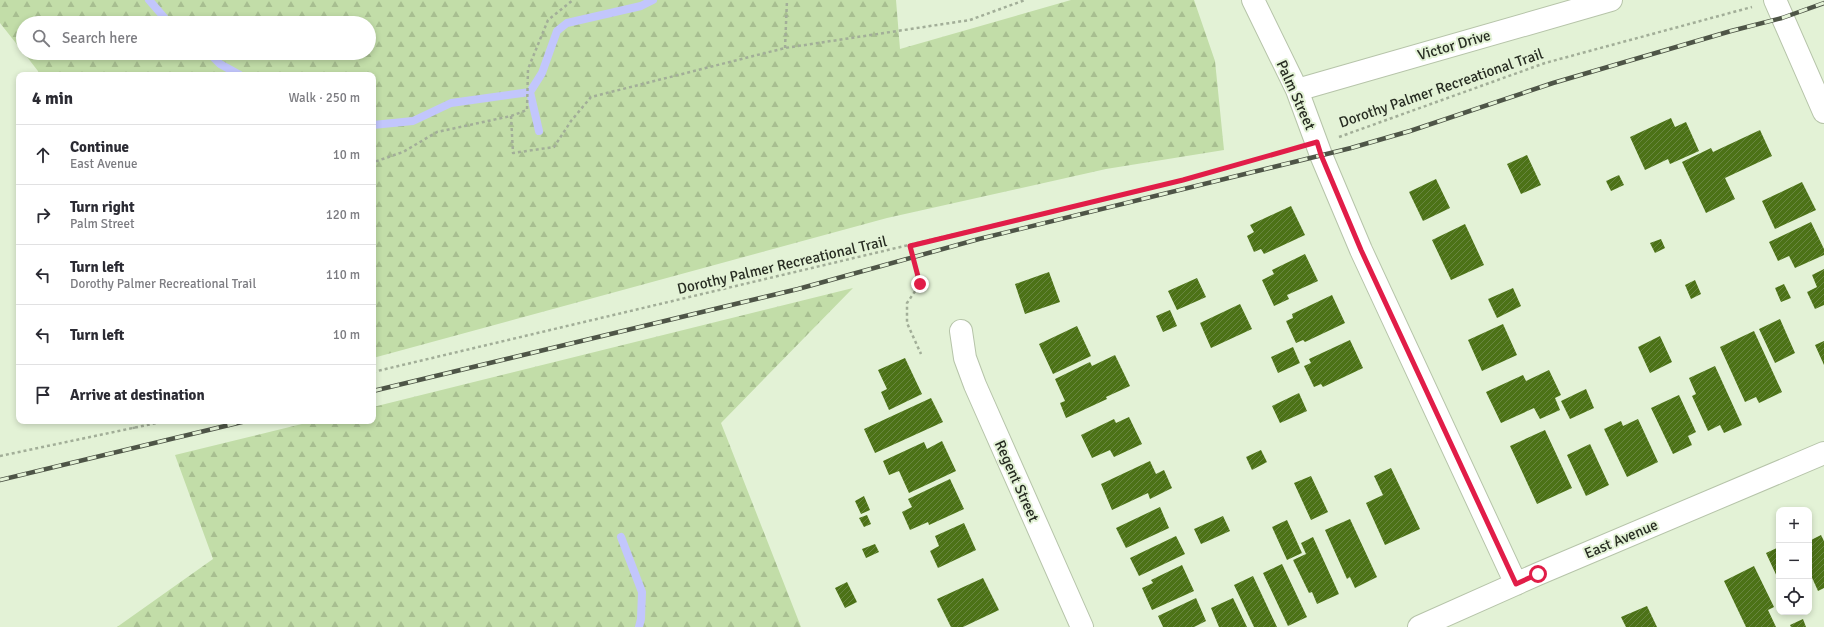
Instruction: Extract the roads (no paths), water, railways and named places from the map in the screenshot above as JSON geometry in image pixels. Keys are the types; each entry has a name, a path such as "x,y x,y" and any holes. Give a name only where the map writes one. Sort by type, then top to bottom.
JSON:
{"street":[{"name":"Palm Street","path":"1253,0 1297,90 1321,155 1361,250 1516,584"},
{"name":"Victor Drive","path":"1297,90 1611,0"},
{"path":"1765,3 1824,112"},
{"name":"Regent Street","path":"961,331 965,358 975,385 1082,627"},
{"name":"East Avenue","path":"1419,627 1516,584 1824,453"}],"waterway":[{"path":"149,0 163,16"},
{"path":"539,131 530,92 542,73 557,31 567,23 641,6 653,0"},
{"path":"216,60 235,72"},
{"path":"376,125 413,121 451,103 530,92"},
{"path":"621,537 642,592 641,619 639,627"}],"railway":[{"path":"376,390 798,289 979,239 1351,148 1410,131 1553,83 1731,31 1782,18 1824,3"},
{"path":"0,480 233,424"}]}
